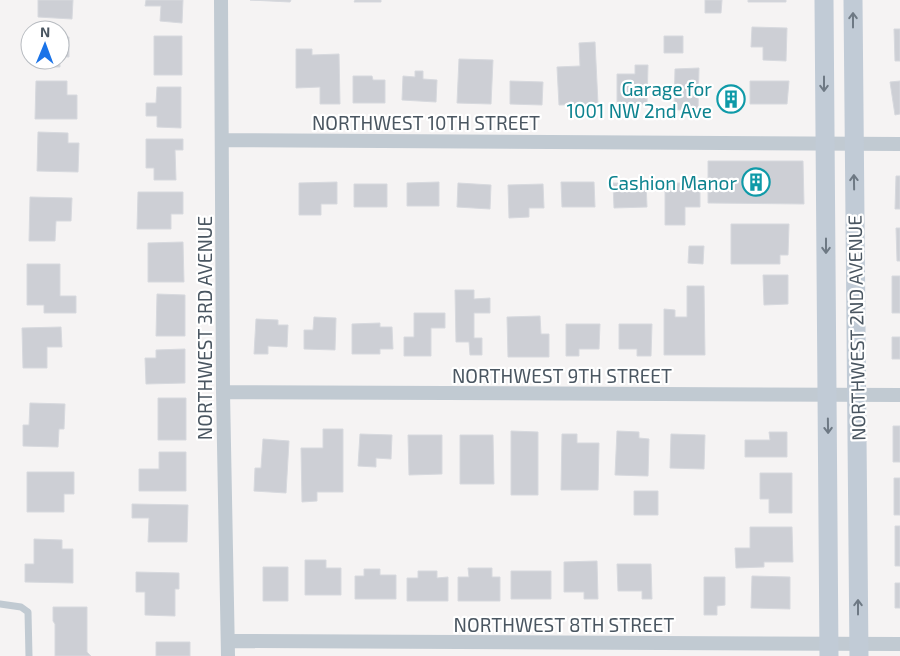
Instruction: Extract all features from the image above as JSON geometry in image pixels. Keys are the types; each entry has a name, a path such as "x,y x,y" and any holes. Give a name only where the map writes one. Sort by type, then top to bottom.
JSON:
{"street":[{"name":"NORTHWEST 3RD AVENUE","path":"221,0 223,392 228,656"},
{"name":"NORTHWEST 2ND AVENUE","path":"824,0 829,650"},
{"name":"NORTHWEST 2ND AVENUE","path":"853,0 859,650"},
{"name":"NORTHWEST 10TH STREET","path":"222,140 900,144"},
{"name":"NORTHWEST 9TH STREET","path":"223,392 900,395"},
{"name":"NORTHWEST 8TH STREET","path":"228,641 829,650 859,650 900,644"}],"lane":[{"path":"0,604 21,607 28,612 28,656"}],"building":[{"path":"38,0 73,0 72,19 38,17"},
{"path":"146,0 183,0 182,23 160,21 161,6 145,6"},
{"path":"250,0 291,0 290,2"},
{"path":"355,0 381,0 381,2 354,2"},
{"path":"705,0 722,0 721,13 705,13"},
{"path":"748,0 786,0 786,2 748,2"},
{"path":"752,27 787,28 786,61 763,60 763,47 751,47"},
{"path":"894,29 900,29 900,61 895,61"},
{"path":"154,36 182,36 182,75 154,75"},
{"path":"664,36 683,36 683,53 664,53"},
{"path":"595,42 598,104 559,105 557,67 580,66 579,43"},
{"path":"296,49 312,49 312,55 339,54 340,104 320,104 320,87 296,88"},
{"path":"459,59 493,60 491,104 457,103"},
{"path":"635,65 648,65 647,104 617,104 617,74 635,74"},
{"path":"699,68 698,110 674,110 675,69"},
{"path":"415,71 423,71 423,79 437,80 436,102 402,100 403,76 415,77"},
{"path":"353,76 372,76 373,80 385,80 385,103 353,103"},
{"path":"36,81 67,81 67,95 77,95 77,119 35,119"},
{"path":"510,81 543,82 542,105 510,104"},
{"path":"750,81 789,81 787,104 750,104"},
{"path":"900,81 900,114 895,115 890,82"},
{"path":"157,87 181,87 181,128 157,127 157,116 146,116 146,103 156,103"},
{"name":"Garage for 1001 NW 2nd Ave","path":"722,91 740,92 740,108 721,107"},
{"path":"38,132 68,133 68,143 79,143 78,172 37,171"},
{"path":"146,139 183,139 183,150 175,150 176,180 154,180 154,168 146,168"},
{"name":"Cashion Manor","path":"708,161 803,161 804,204 708,203"},
{"path":"896,176 900,176 900,209 895,209"},
{"path":"337,182 337,204 321,204 321,215 299,215 299,183"},
{"path":"439,182 439,206 407,206 407,183"},
{"path":"561,182 594,182 595,207 562,207"},
{"path":"458,183 491,185 490,209 457,207"},
{"path":"613,183 646,183 647,207 614,208"},
{"path":"665,183 700,183 700,207 685,207 685,225 665,225"},
{"path":"354,184 387,184 387,207 354,207"},
{"path":"543,184 544,208 529,208 529,217 509,218 508,185"},
{"path":"138,192 183,192 183,214 171,214 171,229 137,229"},
{"path":"30,197 72,198 71,221 56,221 55,241 29,241"},
{"path":"731,224 789,224 788,255 780,255 780,264 731,264"},
{"path":"896,228 900,228 900,261 897,261"},
{"path":"183,242 184,282 148,282 148,243"},
{"path":"689,246 704,246 703,264 688,263"},
{"path":"27,264 60,264 60,296 76,296 76,313 44,313 44,305 27,305"},
{"path":"763,275 788,275 788,304 764,305"},
{"path":"892,276 900,276 900,313 892,313"},
{"path":"687,286 704,286 705,355 664,355 664,309 675,310 675,317 687,317"},
{"path":"455,290 474,290 474,299 490,298 490,313 474,313 474,338 482,338 482,355 470,355 469,342 456,342"},
{"path":"157,294 185,295 185,336 156,336"},
{"path":"414,313 445,313 445,328 431,328 431,356 404,356 404,337 414,337"},
{"path":"540,316 541,334 549,334 549,357 508,357 507,317"},
{"path":"314,317 336,318 335,350 304,349 304,330 313,330"},
{"path":"256,319 278,320 278,325 288,325 287,347 268,346 268,354 254,354"},
{"path":"380,323 380,327 392,327 393,349 380,349 380,354 352,354 352,324"},
{"path":"566,324 600,324 599,349 579,349 579,356 566,356"},
{"path":"619,324 652,324 651,356 637,356 637,349 619,349"},
{"path":"61,327 62,347 47,347 47,368 23,368 22,328"},
{"path":"892,337 900,337 900,359 892,359"},
{"path":"185,349 185,383 146,384 145,358 156,358 156,350"},
{"path":"158,398 186,398 186,440 158,440"},
{"path":"30,403 65,404 64,429 59,429 58,447 23,446 23,425 29,425"},
{"path":"893,426 900,426 900,462 893,462"},
{"path":"323,429 343,429 343,492 317,492 317,501 302,502 301,448 323,448"},
{"path":"511,431 538,432 538,495 511,495"},
{"path":"617,431 639,432 639,438 649,439 648,476 615,475"},
{"path":"769,432 787,432 787,457 745,457 745,440 770,440"},
{"path":"360,434 392,435 391,459 376,458 376,467 358,466"},
{"path":"562,434 577,434 577,443 599,443 598,490 561,490"},
{"path":"671,434 705,435 704,469 670,468"},
{"path":"408,435 442,435 442,474 409,475"},
{"path":"460,435 493,435 494,484 460,484"},
{"path":"263,439 289,441 286,493 254,491 255,468 261,468"},
{"path":"159,452 186,452 186,491 139,491 139,469 159,469"},
{"path":"27,472 74,472 74,494 64,494 64,512 27,512"},
{"path":"760,473 792,473 792,513 769,513 769,499 760,499"},
{"path":"894,478 900,478 900,515 894,515"},
{"path":"634,491 658,491 658,515 634,515"},
{"path":"132,504 188,505 187,542 148,542 149,518 132,518"},
{"path":"895,526 900,526 900,566 895,566"},
{"path":"750,527 792,527 793,562 764,562 764,567 736,568 735,548 750,548"},
{"path":"34,539 62,540 62,549 73,549 73,583 25,582 25,564 34,564"},
{"path":"305,560 326,560 326,568 341,568 341,595 305,595"},
{"path":"597,561 598,599 584,599 584,592 564,592 564,562"},
{"path":"617,564 651,564 652,599 642,599 642,591 618,591"},
{"path":"263,567 288,567 288,601 263,601"},
{"path":"468,568 492,568 492,577 500,577 500,601 458,601 458,577 469,577"},
{"path":"364,569 380,569 380,575 396,575 396,599 355,599 355,576 364,576"},
{"path":"418,571 437,571 437,578 448,577 448,601 407,601 407,578 418,578"},
{"path":"511,571 551,571 551,599 511,599"},
{"path":"136,572 179,573 179,589 175,589 175,616 145,615 145,592 136,592"},
{"path":"752,576 790,577 790,609 751,608"},
{"path":"704,577 725,577 725,605 717,606 717,615 704,615"},
{"path":"895,583 900,583 900,608 895,608"},
{"path":"53,607 87,607 87,652 91,656 55,656"},
{"path":"156,642 190,642 190,656 156,656"}],"place":[{"name":"Garage for 1001 NW 2nd Ave","path":"731,99"},
{"name":"Cashion Manor","path":"756,182"}]}
